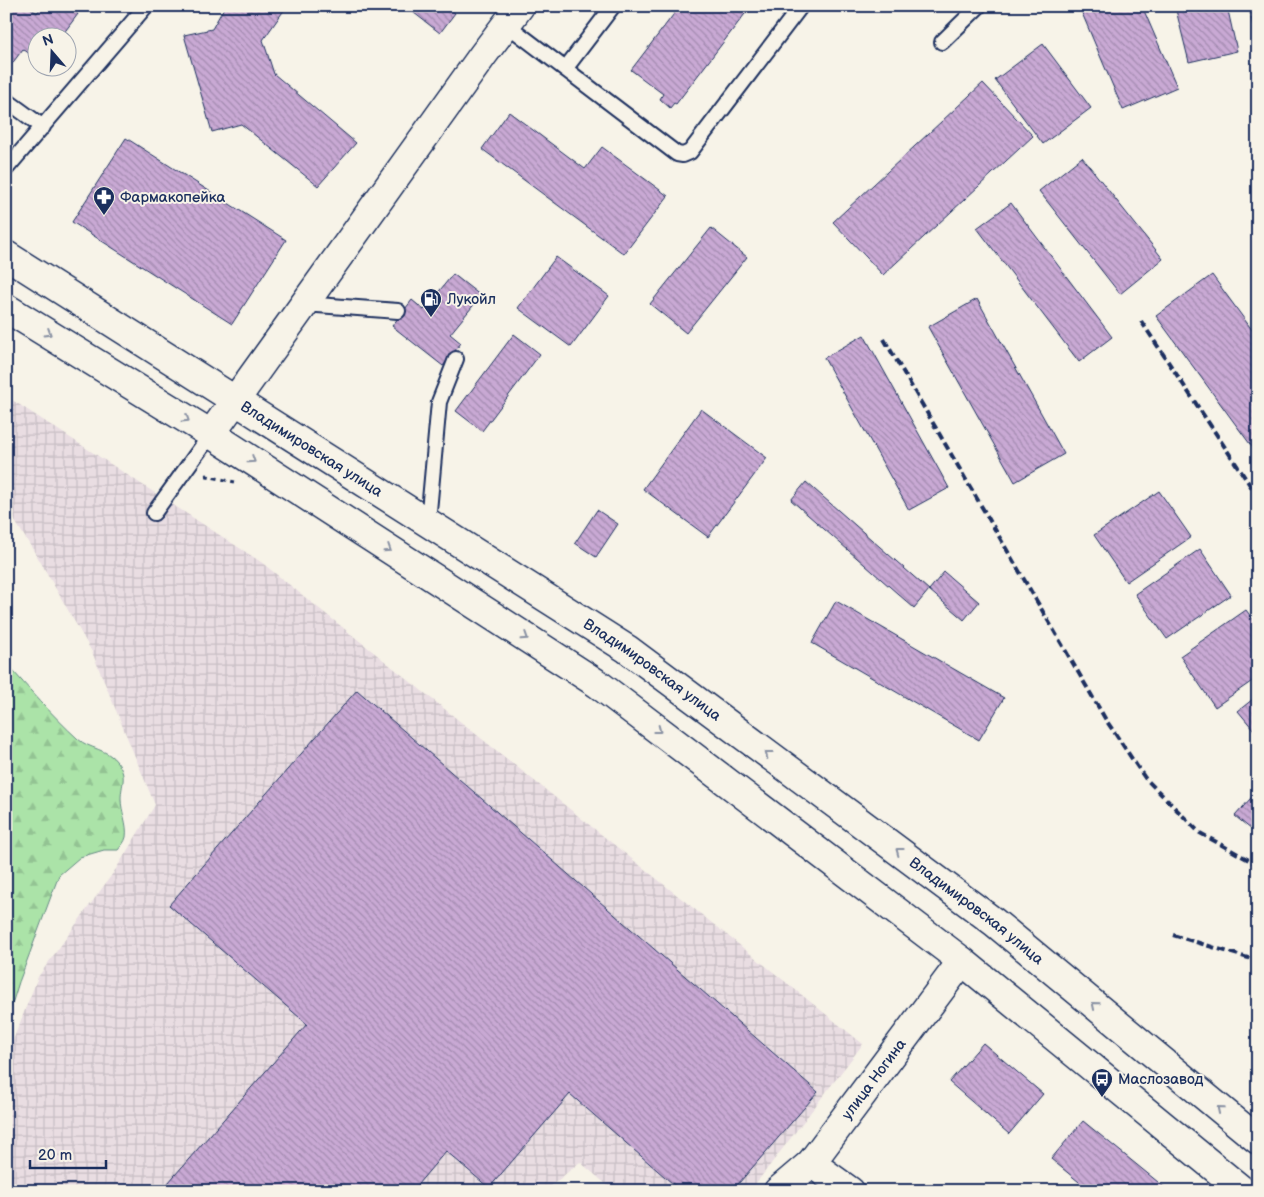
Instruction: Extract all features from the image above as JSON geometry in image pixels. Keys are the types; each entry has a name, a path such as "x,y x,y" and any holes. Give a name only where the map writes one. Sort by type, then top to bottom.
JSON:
{"main road":[{"path":"211,434 513,15"},
{"name":"Владимировская улица","path":"6,255 627,649 994,922 1258,1140"},
{"path":"6,308 211,434 598,684 962,961 1243,1191"},
{"name":"улица Ногина","path":"778,1191 811,1163 962,961"},
{"path":"811,1163 848,1190"}],"lane":[{"path":"6,169 146,6"},
{"path":"565,69 613,6"},
{"path":"513,15 565,69 677,154 683,155 690,152 801,6"},
{"path":"942,42 979,6"},
{"path":"6,100 43,127"},
{"path":"304,304 398,311"},
{"path":"428,522 439,402 456,358"},
{"path":"154,513 211,434"}],"path":[{"path":"193,458 207,476 242,484"}],"shaded area":[{"path":"6,396 261,562 863,1044 750,1191 614,1191 580,1162 545,1191 6,1191 6,1058 38,977 116,869 155,805 92,652 40,561 6,507"}],"green space":[{"path":"6,663 78,739 109,754 117,762 123,776 121,799 126,837 118,850 104,850 80,857 59,875 19,982 6,1023"}],"building":[{"path":"6,6 28,6 37,13 42,6 67,6 78,14 68,28 28,28 28,53 23,49 8,69 6,67"},
{"path":"225,6 287,6 263,40 274,74 356,143 318,186 241,124 212,132 184,35 212,29"},
{"path":"405,6 446,6 455,13 440,33"},
{"path":"680,6 751,6 676,104 674,103 670,108 660,99 663,94 631,70"},
{"path":"1079,6 1142,6 1177,87 1123,110"},
{"path":"1175,6 1227,6 1237,51 1189,62"},
{"path":"1043,44 1091,108 1043,144 995,80"},
{"path":"983,83 1033,136 883,275 833,222"},
{"path":"509,112 585,169 602,147 668,196 624,254 482,149"},
{"path":"126,138 286,240 232,324 72,222"},
{"path":"1082,157 1163,259 1120,294 1039,191"},
{"path":"1011,203 1112,337 1079,362 977,228"},
{"path":"711,228 747,257 686,333 650,304"},
{"path":"556,257 609,296 571,347 518,308"},
{"name":"Лукойл","path":"453,274 481,296 450,334 461,343 443,366 392,326 412,300 424,310"},
{"path":"1212,275 1258,338 1258,455 1156,316"},
{"path":"977,299 1064,454 1015,482 928,327"},
{"path":"514,334 540,354 482,431 456,411"},
{"path":"864,335 949,488 909,510 824,358"},
{"path":"701,409 767,458 708,537 643,489"},
{"path":"806,482 929,590 914,608 791,500"},
{"path":"1159,491 1191,537 1126,582 1094,535"},
{"path":"597,510 618,524 596,557 575,543"},
{"path":"1200,549 1231,595 1167,639 1135,594"},
{"path":"944,572 979,602 964,620 929,590"},
{"path":"836,601 1004,698 979,740 812,643"},
{"path":"1246,610 1258,626 1258,677 1215,707 1180,656"},
{"path":"357,690 818,1092 732,1191 681,1191 570,1094 489,1188 446,1151 412,1191 161,1191 307,1024 169,905"},
{"path":"1258,695 1258,735 1238,711"},
{"path":"1258,790 1258,835 1235,816"},
{"path":"983,1043 1043,1094 1009,1134 949,1082"},
{"path":"1083,1121 1169,1191 1090,1191 1051,1159"}],"railway":[{"path":"1250,6 1258,42"},
{"path":"1141,321 1258,497"},
{"path":"884,339 1106,720 1145,778 1200,833 1258,865"},
{"path":"1173,935 1258,961"}],"place":[{"name":"Фармакопейка","path":"104,216"},
{"name":"Лукойл","path":"431,318"},
{"name":"Маслозавод","path":"1102,1098"}]}
